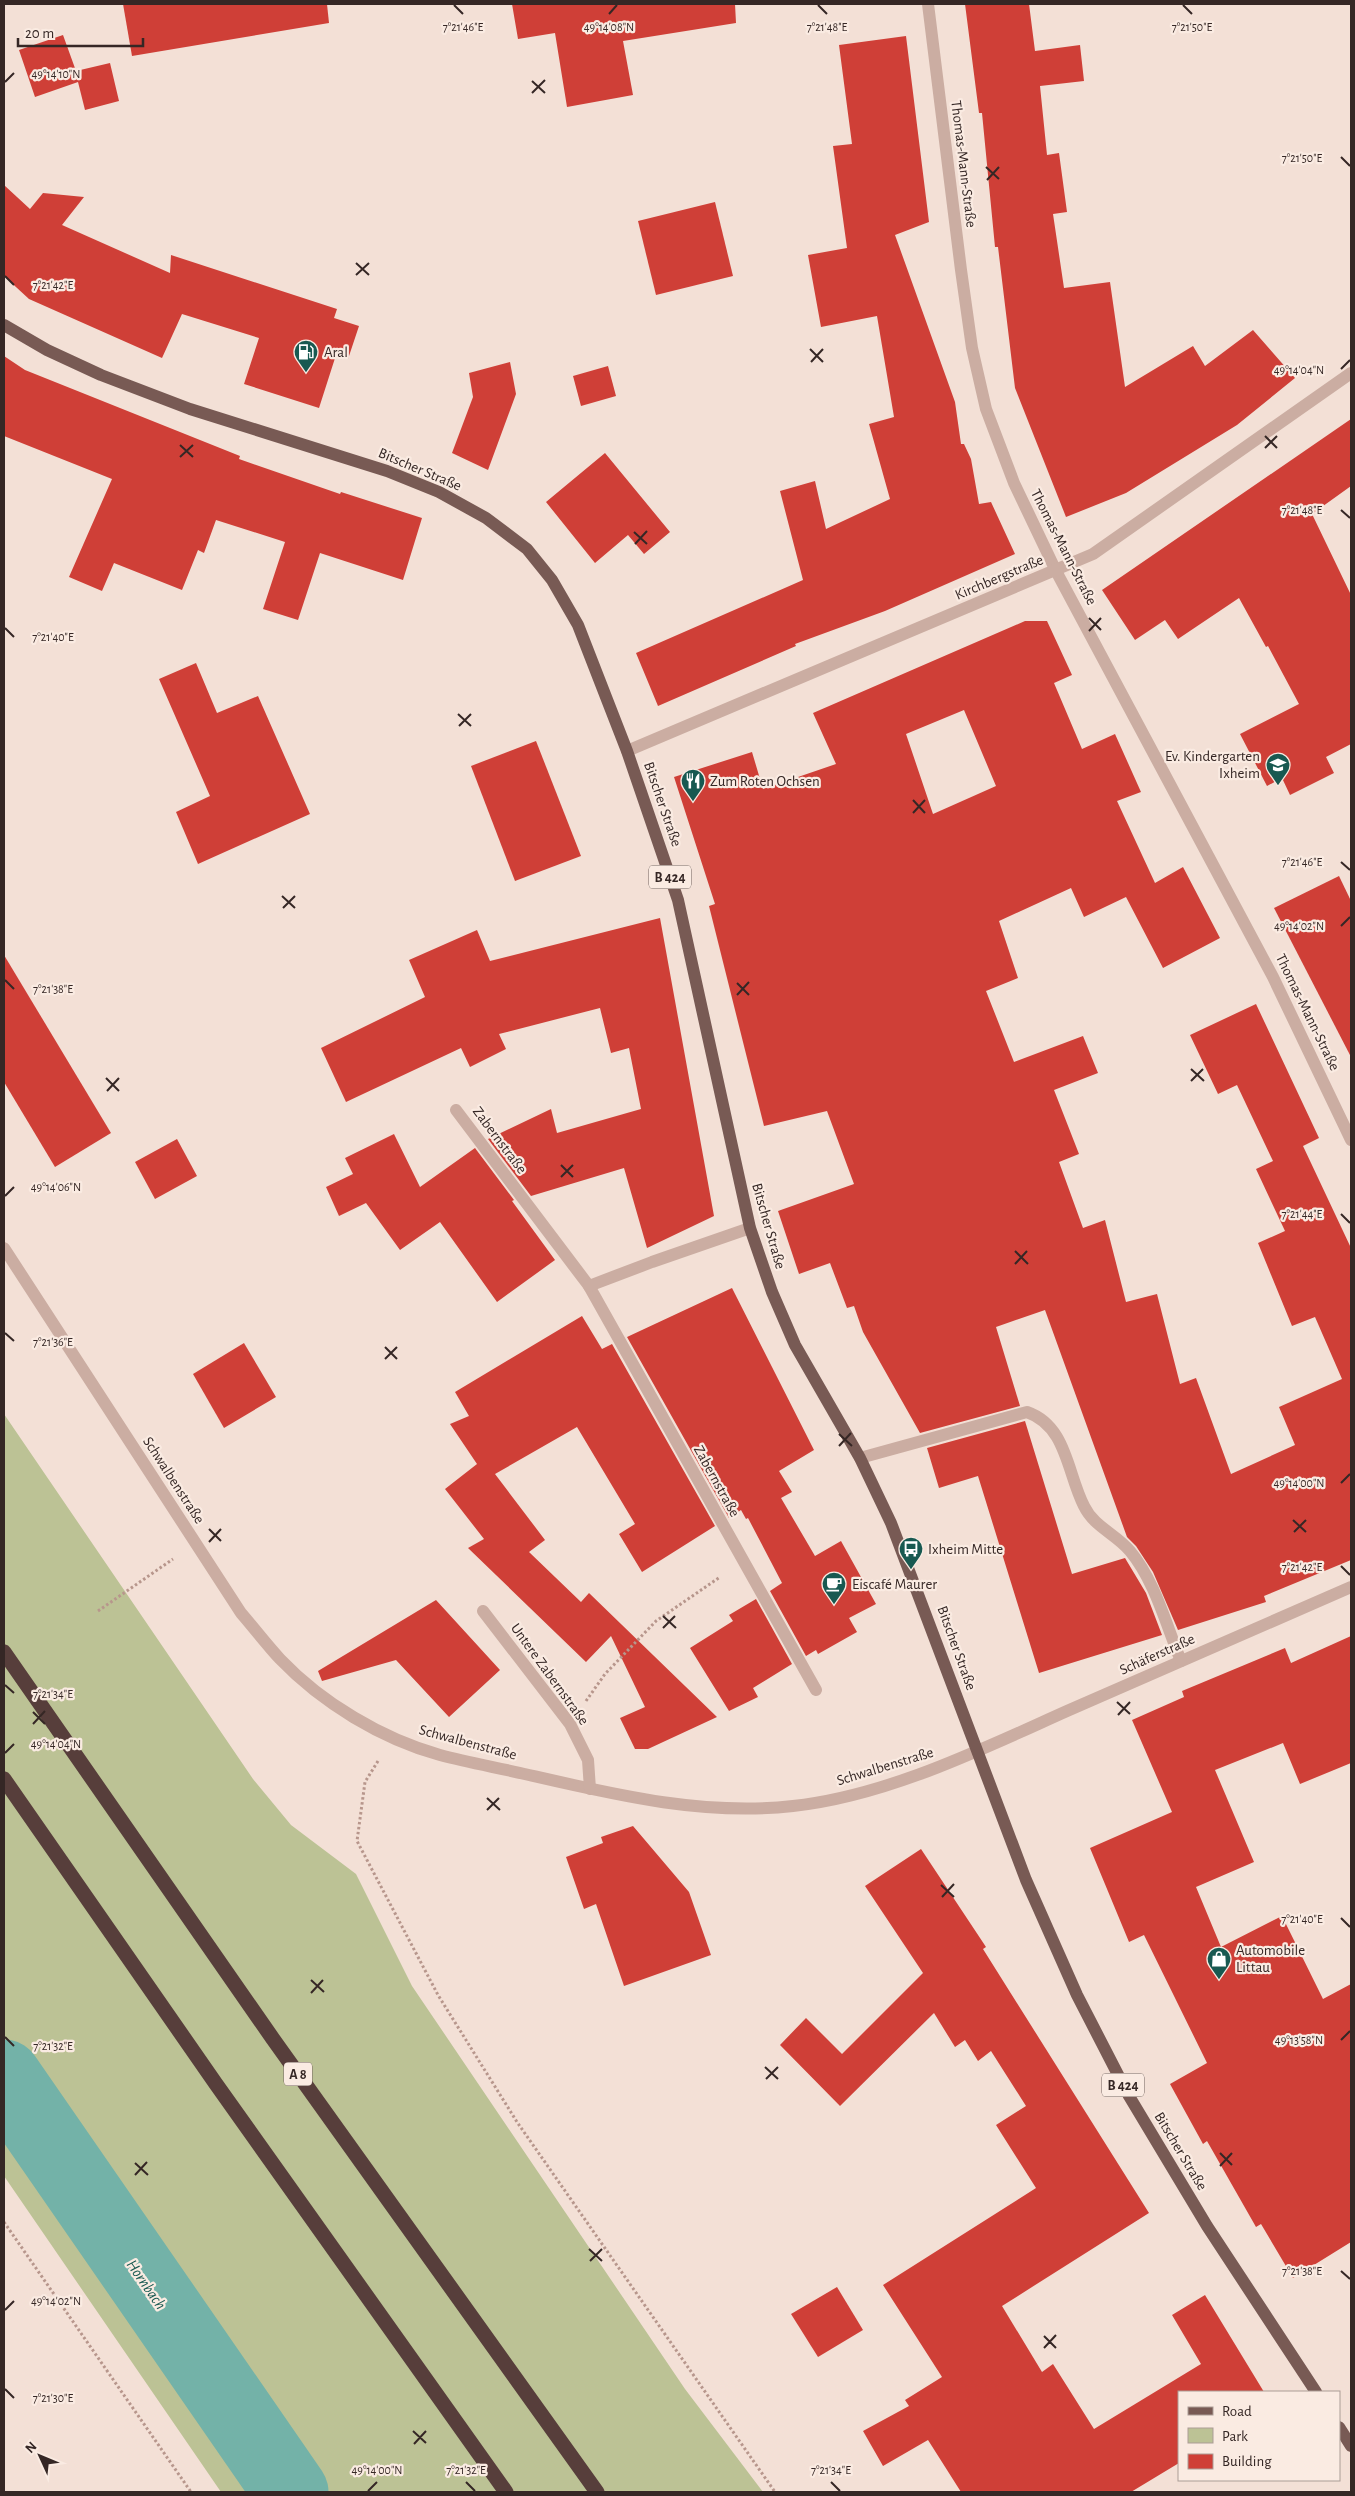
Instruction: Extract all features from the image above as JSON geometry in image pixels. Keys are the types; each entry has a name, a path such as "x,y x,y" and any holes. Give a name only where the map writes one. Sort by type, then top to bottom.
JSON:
{"highway":[{"name":"A 8","path":"4,1652 273,2039 597,2492"},
{"path":"4,1779 216,2084 506,2492"}],"main road":[{"name":"Bitscher Straße","path":"4,325 47,350 101,375 190,409 386,471 439,492 486,518 527,550 552,580 578,625 627,751 678,900 750,1228 772,1292 795,1345 860,1458 911,1570 977,1753 1034,1898 1077,1995 1129,2096 1207,2226 1315,2391"},
{"path":"1340,2429 1351,2446"}],"street":[{"name":"Thomas-Mann-Straße","path":"928,4 972,348 986,409 1014,483 1056,571 1273,978 1351,1140"},
{"name":"Kirchbergstraße","path":"627,751 1094,554 1351,373"},
{"name":"Zabernstraße","path":"456,1110 590,1286 816,1690"},
{"path":"590,1286 750,1228"},
{"name":"Schwalbenstraße","path":"4,1248 50,1316 241,1613 280,1659 310,1687 350,1714 392,1737 439,1754 590,1789 684,1806 735,1809 794,1806 862,1792 977,1753"},
{"path":"860,1458 1027,1412 1037,1415 1048,1423 1062,1445 1084,1506 1096,1524 1129,1549 1144,1570 1181,1661"},
{"name":"Schäferstraße","path":"977,1753 1351,1587"},
{"name":"Untere Zabernstraße","path":"483,1611 570,1724 588,1760 590,1789"}],"path":[{"path":"98,1611 196,1543"},
{"path":"570,1724 605,1674 656,1621 743,1561"},
{"path":"392,1737 365,1782 357,1841 438,1995 516,2122 774,2492"},
{"path":"4,2222 191,2492"}],"green space":[{"path":"4,1414 253,1779 291,1825 356,1874 412,1986 685,2389 763,2492 221,2492 4,2176"}],"building":[{"path":"123,4 327,4 329,23 132,56"},
{"path":"512,4 735,4 736,23 623,41 633,95 567,107 555,33 518,39"},
{"path":"965,4 1029,4 1035,51 1080,45 1084,81 1040,86 1047,155 1059,153 1067,212 1053,214 1064,288 1110,282 1125,387 1193,346 1205,366 1253,330 1295,378 1237,425 1126,493 1066,517 1015,388 998,247 995,247 982,113 979,113"},
{"path":"63,35 76,71 110,63 119,101 85,110 78,82 35,97 19,50"},
{"path":"906,36 929,222 895,235 955,402 961,444 964,444 971,459 979,504 991,502 1015,554 885,611 795,644 796,646 658,706 636,653 803,580 780,491 815,481 826,529 890,499 869,424 894,417 877,316 821,327 808,255 847,248 833,146 852,144 839,45"},
{"path":"4,185 30,209 43,193 84,197 62,225 170,273 171,255 337,309 334,318 359,326 348,359 336,355 319,408 244,384 259,338 182,314 162,358 29,299 4,276"},
{"path":"715,202 733,276 656,295 638,221"},
{"path":"4,356 25,370 240,456 239,459 340,494 341,492 422,518 403,580 320,553 298,620 263,609 285,542 216,520 204,553 198,550 182,590 114,563 102,591 69,577 112,479 4,436"},
{"path":"510,362 516,394 488,470 452,453 473,397 469,373"},
{"path":"608,366 616,396 581,406 573,376"},
{"path":"1351,419 1351,486 1312,514 1351,595 1351,744 1326,757 1334,773 1290,795 1282,778 1267,786 1240,734 1299,704 1268,646 1266,647 1239,598 1178,639 1165,620 1135,640 1102,590"},
{"path":"605,453 670,532 644,554 628,535 595,563 546,502"},
{"path":"1025,621 1047,621 1072,675 1054,683 1082,749 1115,734 1141,792 1117,801 1155,883 1183,867 1220,938 1163,968 1126,897 1084,917 1071,888 999,921 1018,978 986,991 1014,1062 1083,1036 1098,1073 1054,1090 1079,1154 1059,1162 1083,1228 1105,1220 1126,1302 1157,1294 1180,1384 1196,1378 1231,1474 1295,1445 1279,1407 1342,1379 1315,1317 1292,1326 1258,1243 1285,1231 1256,1169 1273,1161 1237,1085 1218,1094 1190,1035 1256,1004 1319,1138 1303,1146 1351,1248 1351,1560 1264,1596 1266,1602 1178,1630 1153,1572 1136,1546 1127,1537 1045,1310 996,1327 1020,1406 920,1433 863,1332 854,1306 847,1308 830,1263 799,1274 778,1211 854,1184 827,1111 764,1126 709,906 715,904 674,777 752,752 763,789 836,764 813,713","holes":["964,710 996,786 933,814 906,734"]},
{"path":"196,663 217,713 258,696 310,814 198,864 176,812 210,796 159,679"},
{"path":"536,741 581,856 515,881 471,766"},
{"path":"1339,876 1351,901 1351,1057 1274,908"},
{"path":"660,918 714,1216 647,1248 624,1168 531,1196 488,1139 551,1109 557,1133 641,1109 629,1048 611,1053 600,1008 499,1034 506,1049 470,1067 461,1048 346,1102 321,1048 425,997 409,960 477,930 490,961"},
{"path":"4,955 111,1133 55,1167 4,1082"},
{"path":"394,1134 420,1187 475,1148 514,1200 512,1201 555,1260 497,1302 440,1222 400,1250 366,1203 339,1216 326,1187 353,1174 345,1158"},
{"path":"177,1139 197,1176 155,1199 135,1162"},
{"path":"732,1288 814,1450 779,1471 792,1492 781,1498 815,1556 841,1541 876,1604 849,1618 857,1632 818,1654 816,1650 806,1656 770,1591 782,1583 748,1518 746,1519 741,1510 729,1518 627,1337"},
{"path":"582,1316 602,1349 612,1344 715,1526 642,1572 619,1534 635,1524 577,1427 495,1474 545,1540 529,1552 581,1602 589,1593 717,1717 648,1749 635,1749 620,1718 645,1707 611,1636 586,1662 468,1548 484,1539 445,1489 477,1464 450,1424 469,1416 455,1392"},
{"path":"244,1343 276,1397 224,1428 193,1374"},
{"path":"1025,1421 1072,1574 1125,1558 1146,1593 1162,1635 1039,1673 978,1476 939,1488 927,1448"},
{"path":"756,1599 792,1664 753,1688 758,1697 729,1711 690,1648 733,1621 729,1615"},
{"path":"436,1600 500,1670 449,1717 396,1660 322,1681 318,1671"},
{"path":"1351,1636 1351,1763 1300,1784 1283,1743 1215,1770 1254,1862 1196,1887 1221,1947 1282,1916 1323,1999 1351,1984 1351,2242 1293,2278 1261,2224 1256,2227 1207,2141 1203,2144 1170,2084 1207,2063 1144,1935 1129,1942 1090,1848 1172,1812 1132,1720 1184,1697 1182,1691 1285,1648 1291,1663"},
{"path":"633,1826 689,1892 711,1955 624,1986 596,1904 584,1909 566,1857 603,1843 601,1837"},
{"path":"921,1849 986,1947 983,1949 1149,2213 1002,2306 1042,2372 1053,2364 1094,2429 1201,2364 1172,2315 1205,2295 1263,2391 1178,2391 1178,2464 1131,2492 961,2492 928,2440 883,2466 863,2431 909,2406 905,2400 942,2377 883,2285 1036,2188 996,2125 1026,2106 991,2051 978,2061 965,2040 955,2047 934,2013 840,2106 780,2045 806,2018 842,2054 923,1973 865,1886"},
{"path":"837,2287 863,2330 818,2357 791,2314"}],"waterway":[{"name":"Hornbach","path":"4,2077 291,2492"}],"place":[{"name":"Aral","path":"306,373"},
{"name":"Ev. Kindergarten Ixheim","path":"1278,786"},
{"name":"Zum Roten Ochsen","path":"693,802"},
{"name":"Ixheim Mitte","path":"911,1570"},
{"name":"Eiscafé Maurer","path":"834,1605"},
{"name":"Automobile Littau","path":"1219,1980"}]}
